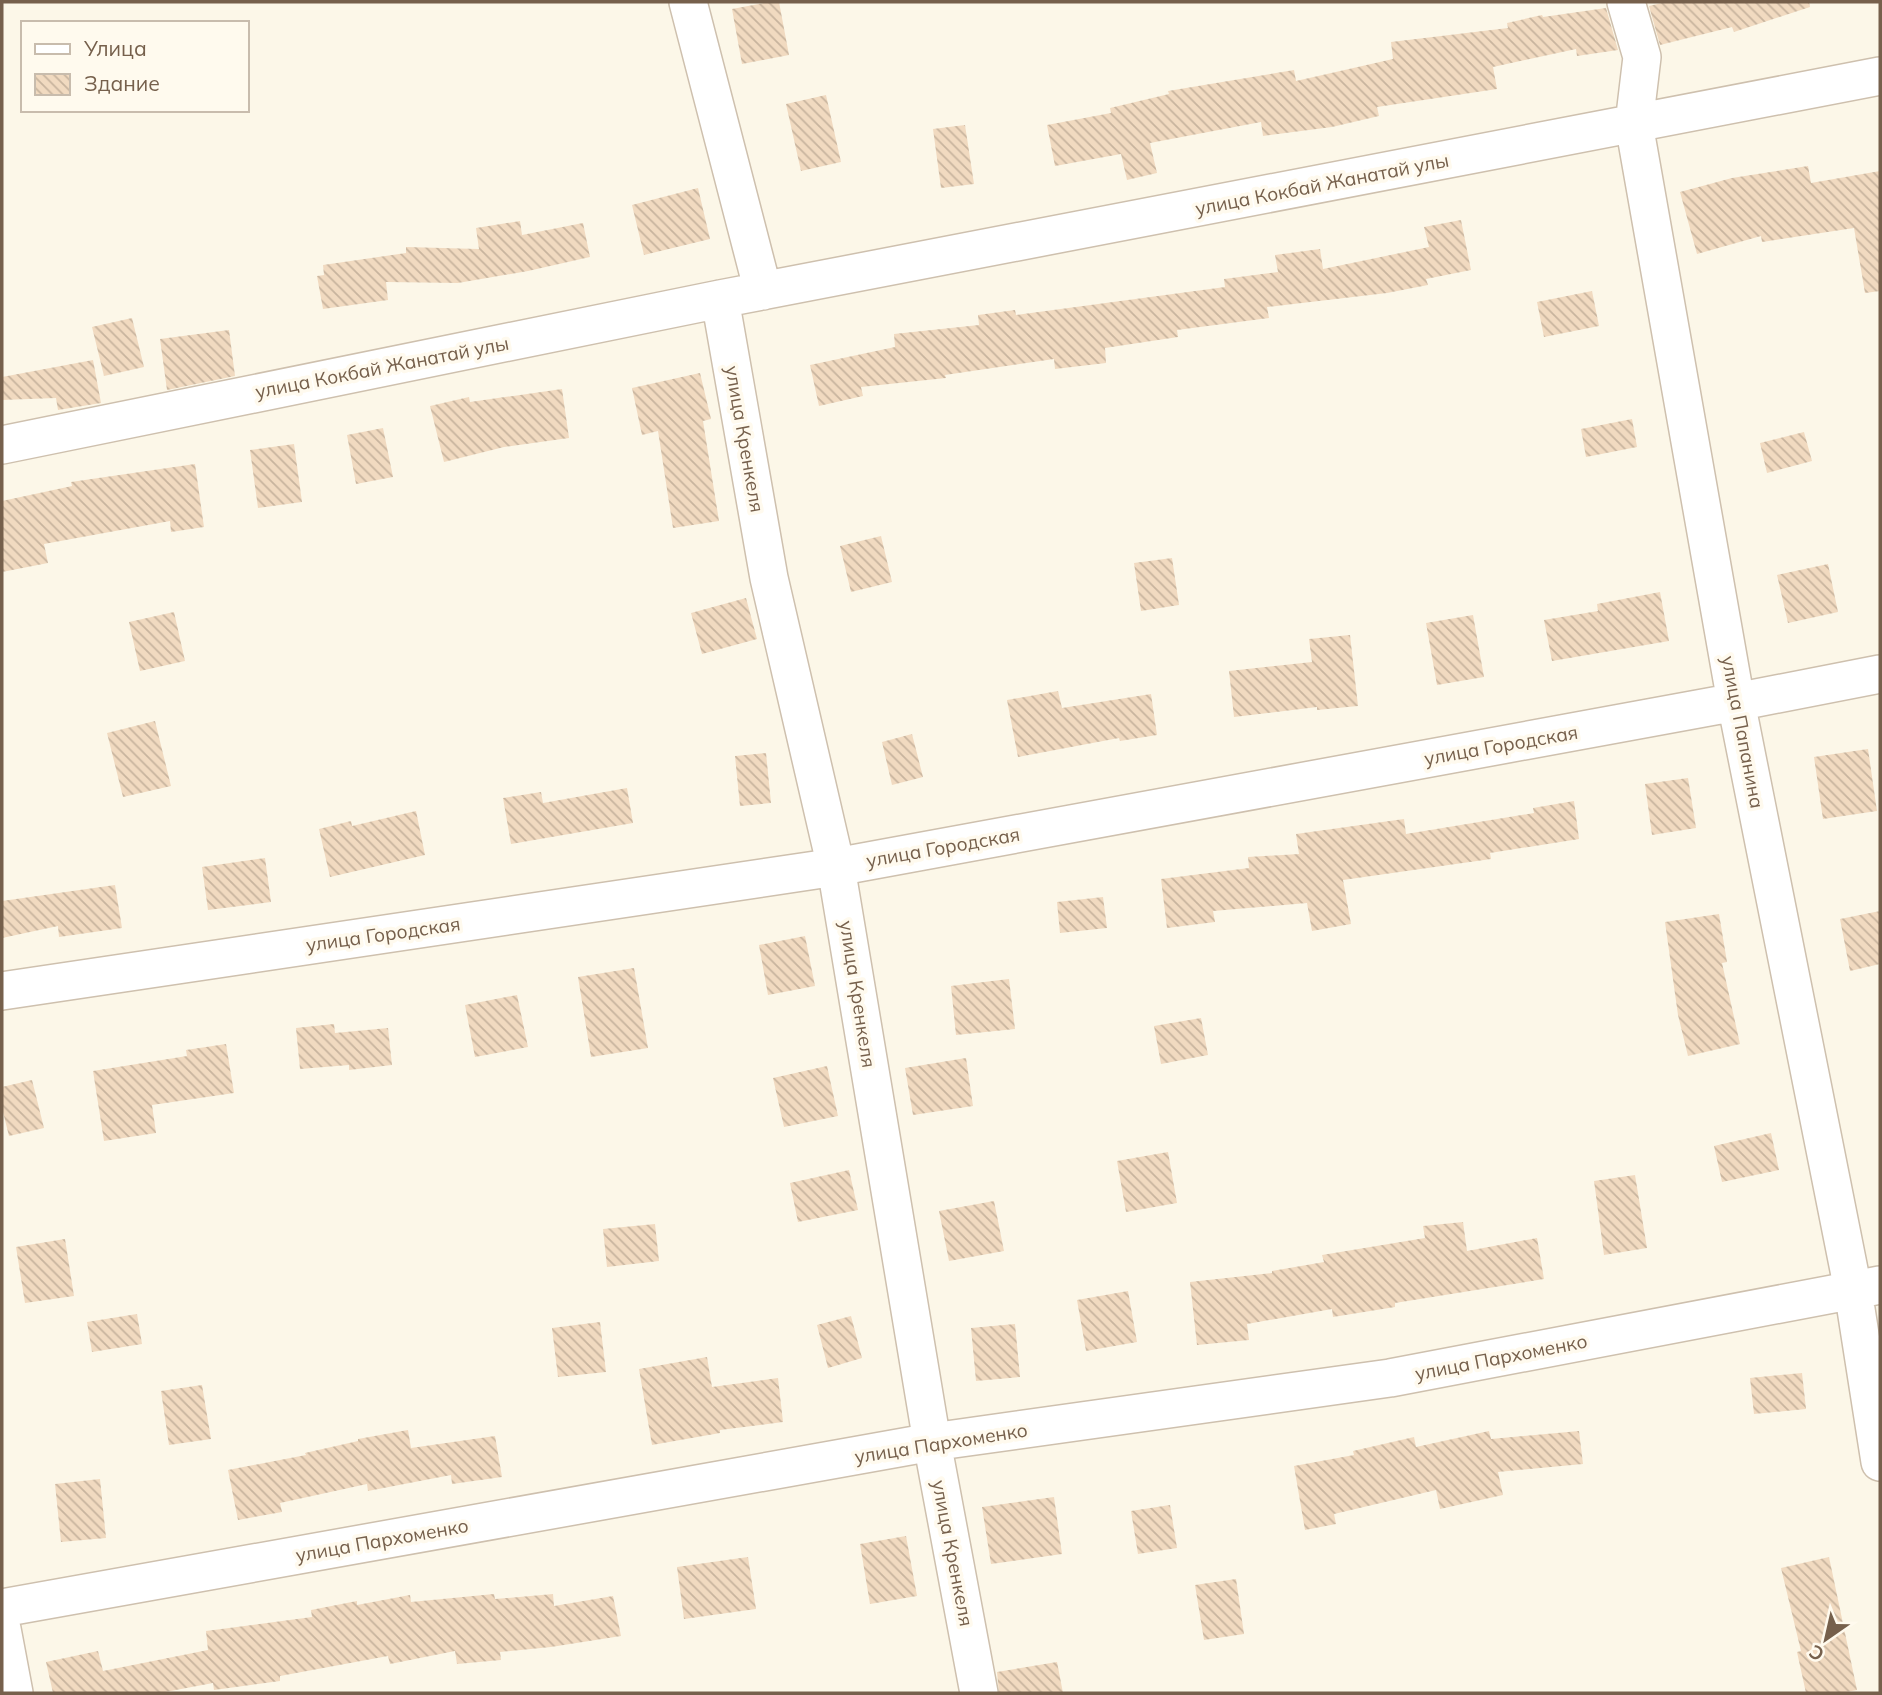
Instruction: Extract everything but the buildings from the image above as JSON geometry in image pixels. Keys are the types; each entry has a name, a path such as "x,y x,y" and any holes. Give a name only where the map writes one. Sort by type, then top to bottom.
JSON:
{"street":[{"path":"688,2 763,291"},
{"name":"улица Папанина","path":"1626,2 1642,57 1634,124 1736,702 1866,1287 1880,1462"},
{"name":"улица Кокбай Жанатай улы","path":"2,445 720,299 1880,76"},
{"name":"улица Кренкеля","path":"720,299 769,578 836,867 932,1442 979,1693"},
{"name":"улица Городская","path":"2,991 836,867 1880,674"},
{"name":"улица Пархоменко","path":"2,1608 932,1442 1390,1378 1866,1287"},
{"path":"2,1629 14,1693"}]}
